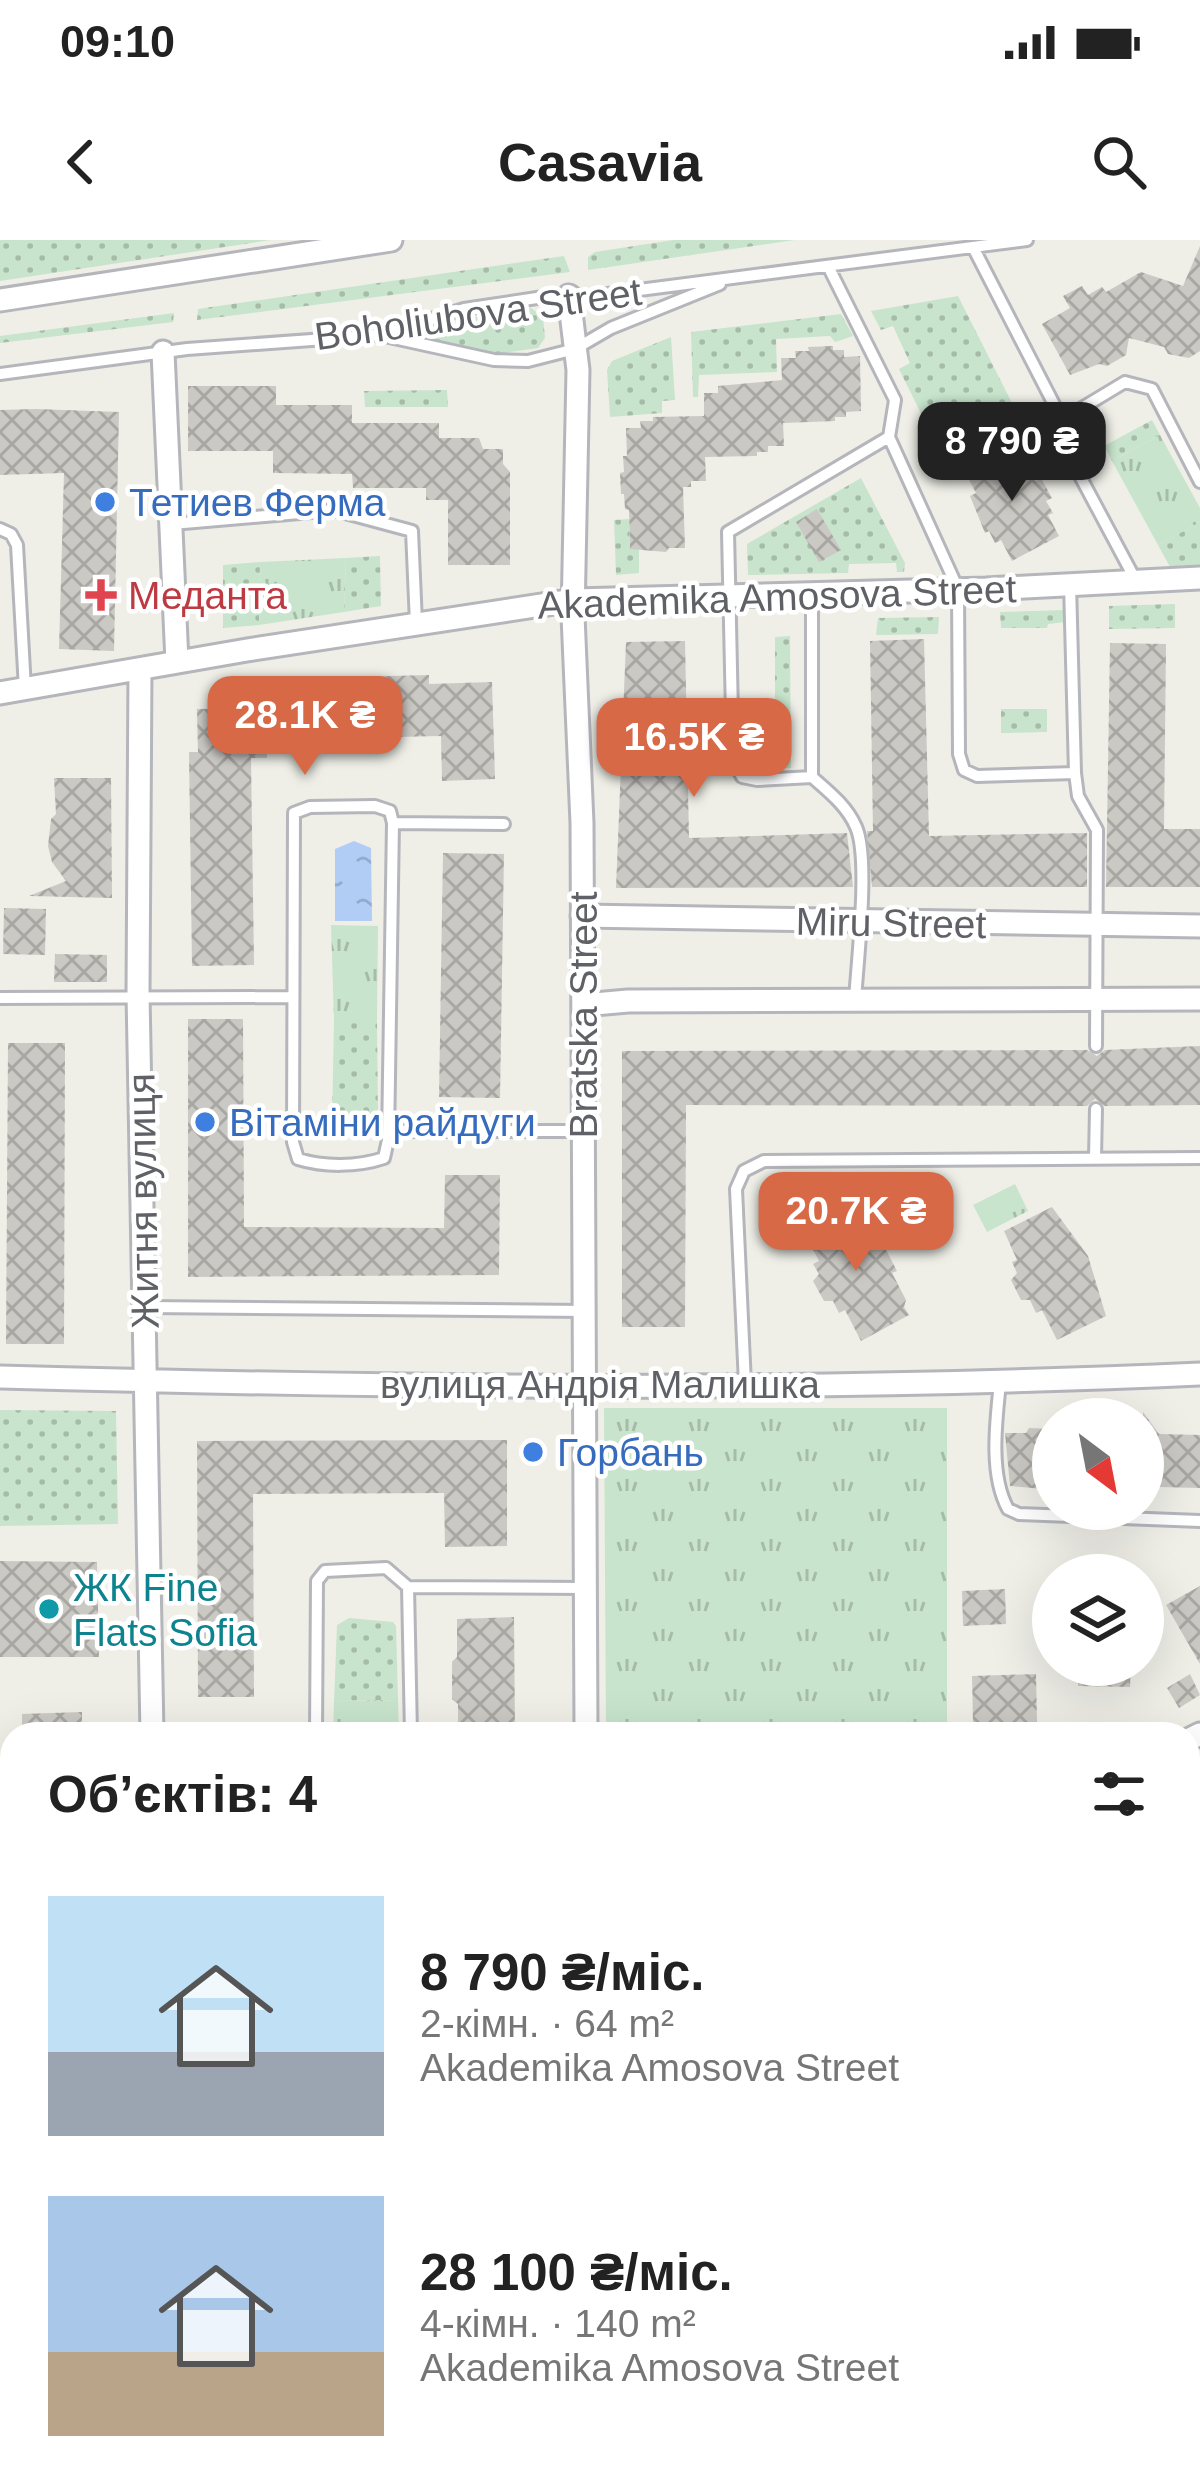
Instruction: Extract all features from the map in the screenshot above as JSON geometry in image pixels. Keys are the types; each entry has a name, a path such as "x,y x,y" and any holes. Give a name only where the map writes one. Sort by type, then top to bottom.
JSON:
{"street":[{"path":"0,300 391,240"},
{"name":"Bratska Street","path":"568,296 575,349 574,600 587,1311 586,1722"},
{"path":"164,352 177,662"},
{"name":"Akademika Amosova Street","path":"0,693 574,600 1200,578"},
{"name":"Житня вулиця","path":"140,669 138,999 152,1722"},
{"name":"Miru Street","path":"582,916 1200,926"},
{"name":"Miru Street","path":"583,1005 1200,999"},
{"name":"вулиця Андрія Малишка","path":"0,1377 745,1384 1000,1383 1200,1374"}],"lane":[{"name":"Boholiubova Street","path":"0,374 164,352 380,335 464,309 1027,240"},
{"path":"974,249 1062,420 1064,446 1135,580"},
{"path":"828,266 895,400 889,437 958,590 959,754 964,770 977,776 1075,773"},
{"path":"380,335 494,360 528,361 575,349 611,328 734,278"},
{"path":"1062,420 1125,382 1152,388 1200,482"},
{"path":"855,1002 861,923 859,832 834,796 812,777 742,777 733,760 728,532 889,437"},
{"path":"172,524 334,510 412,531 416,623"},
{"path":"0,529 17,545 25,689"},
{"path":"1070,584 1075,773 1078,796 1097,830 1096,1046"},
{"path":"812,591 812,777"},
{"path":"375,806 389,811 393,823 384,1158 366,1164 298,1159 293,1142 292,997 294,813 310,807 375,806"},
{"path":"393,823 504,824"},
{"path":"0,998 292,997"},
{"path":"1095,1158 1096,1109"},
{"path":"388,1131 583,1131"},
{"path":"745,1384 736,1189 744,1171 764,1161 1200,1157"},
{"path":"145,1307 587,1311"},
{"path":"1000,1383 998,1472 1008,1509 1019,1514 1200,1521"},
{"path":"316,1722 317,1581 325,1571 386,1568 409,1587 587,1588"},
{"path":"409,1587 411,1722"}],"green space":[{"path":"0,240 271,240 0,281"},
{"path":"673,240 795,240 588,270 588,257 595,252"},
{"path":"564,256 570,272 197,320 198,309"},
{"path":"958,296 1026,431 949,470 899,369 910,363 893,326 881,330 871,311"},
{"path":"531,308 543,317 545,338 538,348 483,356 432,339 482,314"},
{"path":"174,313 173,322 0,343 0,336"},
{"path":"841,314 853,336 835,342 830,336 776,339 777,372 699,375 698,397 693,397 691,332"},
{"path":"671,337 675,400 662,401 662,413 610,417 607,370 612,361"},
{"path":"447,390 448,407 365,407 364,391"},
{"path":"1152,420 1160,435 1112,461 1104,446"},
{"path":"1160,435 1200,508 1200,522 1158,545 1112,461"},
{"path":"861,478 905,563 904,572 897,572 896,563 849,564 848,573 748,575 747,544"},
{"path":"629,519 630,548 639,549 639,573 616,575 614,520"},
{"path":"1200,522 1200,567 1170,567 1158,545"},
{"path":"380,556 381,606 344,612 346,558"},
{"path":"346,558 344,612 259,625 260,562"},
{"path":"260,562 259,625 223,628 223,565"},
{"path":"1175,604 1175,628 1109,629 1109,606"},
{"path":"1065,610 1066,622 1047,628 1001,628 1000,612"},
{"path":"939,617 938,634 876,635 878,618"},
{"path":"790,636 791,768 775,768 775,637"},
{"path":"1001,709 1047,709 1047,732 1001,733"},
{"path":"331,925 378,926 377,1020 334,1020"},
{"path":"334,1020 377,1020 378,1122 366,1128 349,1129 332,1122"},
{"path":"1015,1184 1028,1211 987,1232 973,1205"},
{"path":"855,1185 861,1192 787,1232 777,1224 776,1193 787,1186"},
{"path":"604,1408 947,1408 947,1722 606,1722"},
{"path":"0,1410 116,1411 118,1524 0,1526"},
{"path":"349,1618 396,1626 398,1700 334,1701 337,1625"},
{"path":"398,1700 399,1722 333,1722 334,1701"}],"water":[{"path":"354,841 371,848 372,921 335,921 335,849"}],"building":[{"path":"1200,246 1200,351 1189,358 1129,338 1126,355 1107,366 1099,364 1070,375 1042,324 1070,308 1063,296 1082,286 1088,295 1102,287 1106,292 1141,272 1183,286"},
{"path":"833,346 833,350 844,350 844,357 860,356 861,411 846,412 846,417 835,417 835,421 783,423 784,446 768,446 768,452 757,452 757,456 705,457 706,481 691,481 691,487 683,487 685,548 666,552 630,549 629,510 621,494 620,473 624,472 623,456 627,456 626,428 641,428 640,421 653,421 653,417 704,416 704,393 718,393 718,386 782,380 781,358 796,358 795,351 809,351 808,347"},
{"path":"188,386 276,386 276,405 352,405 352,423 439,423 439,438 479,438 483,449 503,449 503,464 510,472 510,565 448,565 448,500 426,500 426,488 353,488 352,474 273,473 273,451 188,451"},
{"path":"0,410 119,412 114,651 59,649 64,473 0,475"},
{"path":"1012,447 1023,468 1028,466 1036,481 1041,478 1052,498 1046,501 1053,513 1048,515 1059,536 1012,561 1001,540 995,543 989,531 985,533 970,496 976,493 965,472"},
{"path":"817,509 841,550 819,562 796,522"},
{"path":"924,639 929,836 1087,833 1087,887 872,887 867,831 873,831 870,641"},
{"path":"685,641 689,838 847,833 853,887 616,888 626,642"},
{"path":"1110,643 1166,644 1164,829 1200,829 1200,887 1106,887"},
{"path":"429,675 429,684 492,682 495,779 442,781 441,736 354,738 354,747 267,750 267,758 251,758 254,965 192,966 189,752 198,752 197,709 266,708 266,691 350,689 350,677"},
{"path":"54,778 111,778 112,898 29,896 66,881 52,862 48,846 51,819 56,814"},
{"path":"443,853 504,854 500,1098 439,1097"},
{"path":"4,908 46,909 45,955 3,954"},
{"path":"55,954 107,955 107,982 54,982"},
{"path":"188,1019 243,1019 244,1227 444,1228 445,1175 500,1175 499,1275 188,1277"},
{"path":"8,1043 65,1043 64,1344 6,1344"},
{"path":"1200,1046 1200,1105 1105,1106 1095,1099 1087,1106 686,1105 685,1327 622,1327 622,1051 1087,1050 1097,1056 1105,1050"},
{"path":"852,1207 877,1243 881,1240 897,1271 892,1273 909,1315 861,1341 845,1310 839,1313 833,1301 824,1301 813,1281 819,1274 813,1264 819,1261 804,1232"},
{"path":"1052,1207 1088,1256 1106,1316 1057,1340 1042,1310 1036,1313 1030,1300 1021,1300 1011,1280 1017,1273 1012,1262 1017,1260 1004,1231"},
{"path":"1032,1428 1032,1488 1010,1486 1005,1433 1026,1433"},
{"path":"1164,1434 1200,1435 1200,1488 1164,1487"},
{"path":"507,1440 507,1546 445,1547 444,1493 253,1494 254,1697 198,1697 197,1441"},
{"name":"ЖК Fine Flats Sofia","path":"0,1561 97,1562 99,1657 0,1657"},
{"path":"1200,1586 1200,1664 1166,1605"},
{"path":"1005,1589 1006,1624 963,1626 962,1591"},
{"path":"514,1617 515,1722 458,1722 458,1704 452,1699 457,1619"},
{"path":"1032,1674 1037,1722 973,1722 972,1676"},
{"path":"1190,1674 1200,1695 1179,1708 1167,1688"},
{"path":"82,1712 82,1722 22,1722 22,1714"}],"place":[{"name":"Тетиев Ферма","path":"105,502"},
{"name":"Меданта","path":"101,595"},
{"name":"Вітаміни райдуги","path":"205,1122"},
{"name":"Горбань","path":"533,1452"},
{"name":"ЖК Fine Flats Sofia","path":"49,1609"}]}
